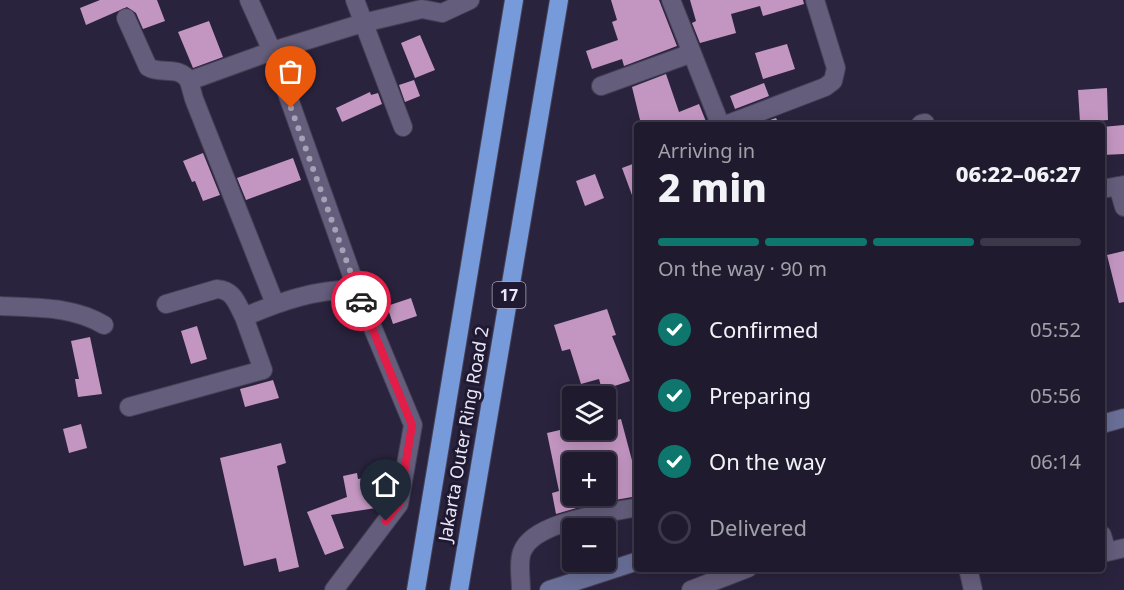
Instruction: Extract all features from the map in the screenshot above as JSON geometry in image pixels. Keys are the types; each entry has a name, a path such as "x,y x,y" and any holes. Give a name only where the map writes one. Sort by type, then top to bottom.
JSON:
{"highway":[{"name":"Jakarta Outer Ring Road 2","path":"416,590 514,0"},
{"name":"Jakarta Outer Ring Road 2","path":"459,590 559,0"}],"main road":[{"path":"1105,423 1124,418"},
{"path":"549,590 634,562"}],"street":[{"path":"249,0 272,51 357,290 412,425 399,504 334,590"},
{"path":"355,0 403,128"},
{"path":"189,81 272,51 420,5 442,13 470,0"},
{"path":"671,0 719,122"},
{"path":"733,122 825,87 832,81 836,68 815,0"},
{"path":"126,18 148,67 154,71 173,70 186,75 275,304"},
{"path":"601,86 692,53"},
{"path":"1115,186 1124,207"},
{"path":"244,317 275,304 335,289 357,290"},
{"path":"129,407 263,370 244,317 231,293 226,290 166,304"},
{"path":"0,306 69,310 104,325"},
{"path":"521,590 522,552 536,535 564,524 634,508"},
{"path":"1105,545 1107,552 1124,548"},
{"path":"691,590 738,572"},
{"path":"969,572 974,590"}],"building":[{"path":"100,0 157,0 165,21 143,29 136,13 127,7 86,25 80,8"},
{"path":"611,0 659,0 677,46 624,66 622,59 592,69 586,51 618,40 612,22 617,20"},
{"path":"690,0 803,0 804,4 763,16 760,6 731,14 736,33 700,43 692,23 696,21"},
{"path":"209,21 223,57 193,68 178,32"},
{"path":"420,35 435,70 415,78 401,43"},
{"path":"787,44 795,69 763,79 755,53"},
{"path":"666,74 679,112 699,104 706,122 641,122 632,87"},
{"path":"414,80 420,96 405,102 399,85"},
{"path":"764,83 769,96 735,109 730,96"},
{"path":"1107,88 1108,120 1080,122 1078,90"},
{"path":"370,92 371,95 378,93 382,104 342,122 336,108"},
{"path":"776,118 778,122 764,122"},
{"path":"1124,125 1124,154 1105,155 1105,127"},
{"path":"203,153 220,195 203,201 183,161"},
{"path":"293,158 301,180 246,200 237,178"},
{"path":"634,164 634,201 622,168"},
{"path":"595,174 604,198 585,206 576,181"},
{"path":"1124,251 1124,302 1119,303 1107,255"},
{"path":"411,298 417,316 393,324 387,306"},
{"path":"607,309 616,335 612,336 630,381 614,386 601,386 599,379 581,384 570,349 562,351 554,325"},
{"path":"197,326 207,359 191,364 181,331"},
{"path":"90,337 102,394 78,397 75,379 79,379 71,341"},
{"path":"273,380 279,398 245,407 240,389"},
{"path":"621,419 634,468 634,497 616,500 616,452 562,452 562,506 580,507 556,514 552,493 559,491 547,433 562,430 562,440 616,440 616,420"},
{"path":"81,424 87,448 69,453 63,429"},
{"path":"281,443 286,463 277,466 299,567 279,572 276,558 244,566 220,458"},
{"path":"357,473 358,479 383,475 384,484 391,483 389,499 382,507 331,515 344,548 325,555 307,512 347,497 343,476"}],"way so far":[{"path":"291,108 361,301"}],"route":[{"path":"361,301 412,425 399,504 386,521"}]}
